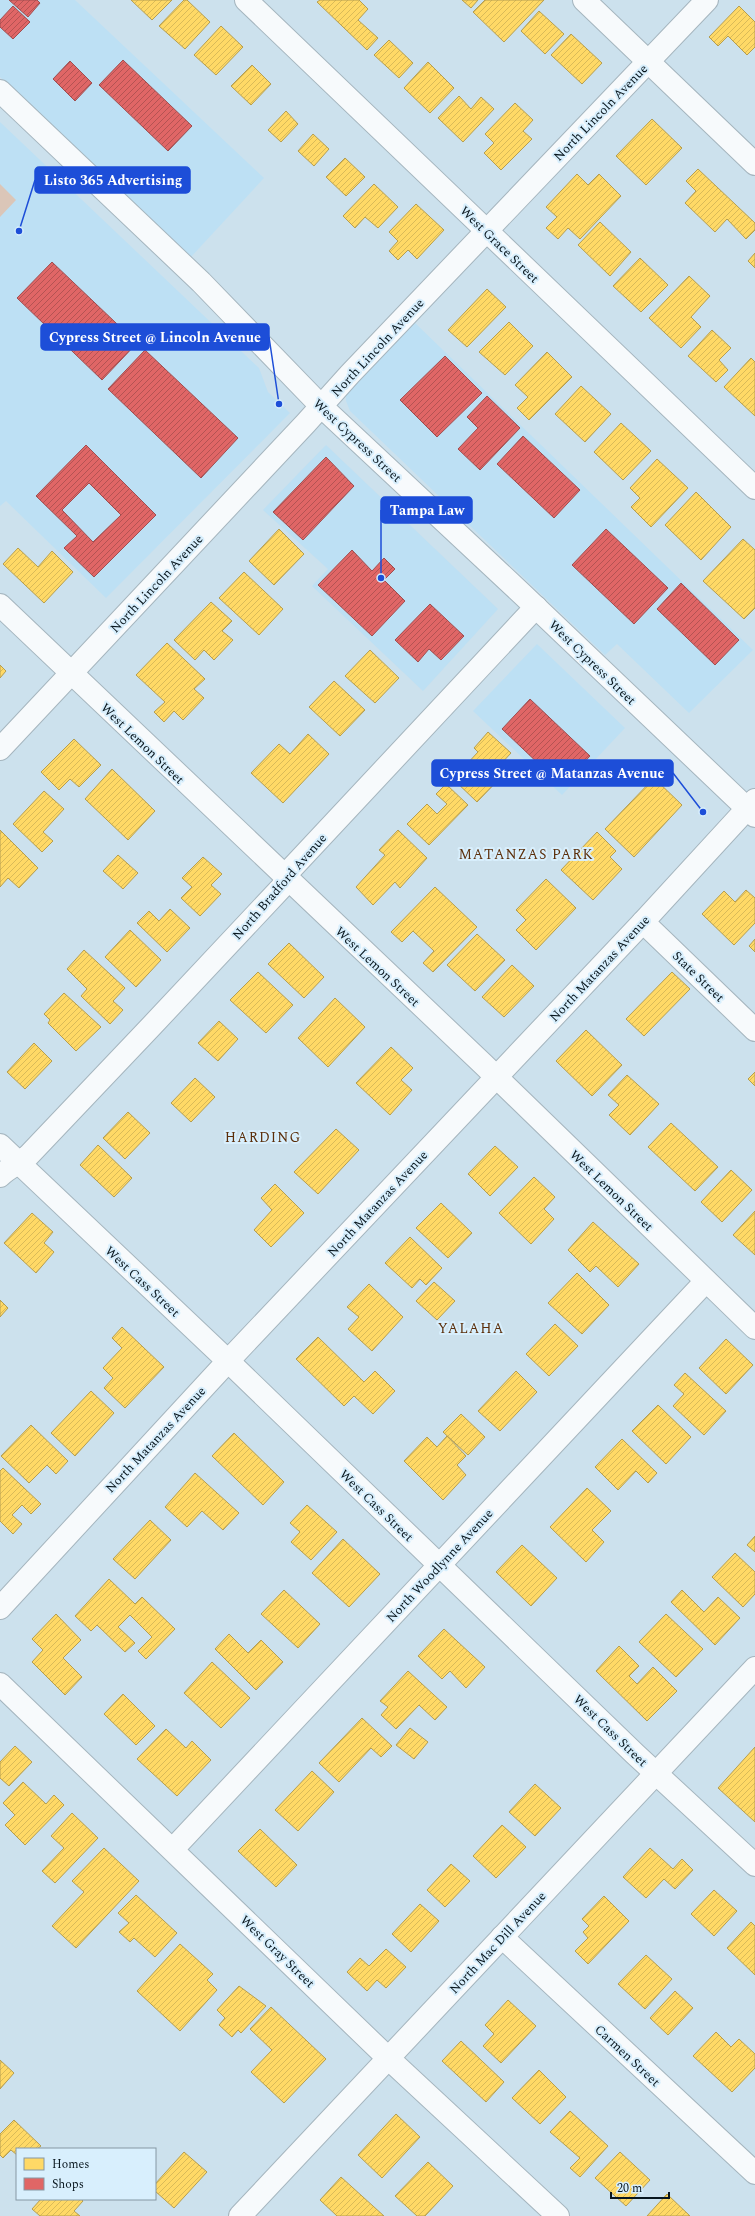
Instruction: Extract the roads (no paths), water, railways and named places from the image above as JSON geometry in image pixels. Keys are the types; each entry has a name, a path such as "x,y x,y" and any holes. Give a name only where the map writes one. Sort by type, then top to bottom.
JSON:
{"street":[{"name":"West Grace Street","path":"246,0 755,488"},
{"path":"584,0 755,164"},
{"name":"North Lincoln Avenue","path":"0,748 322,407 350,374 486,230 707,0"},
{"name":"West Cypress Street","path":"0,92 201,282 322,407 752,808"},
{"name":"West Lemon Street","path":"0,605 285,878 496,1077 755,1328"},
{"name":"North Bradford Avenue","path":"0,1176 7,1169 27,1157 140,1038 282,887 285,878 291,869 536,607"},
{"name":"North Matanzas Avenue","path":"0,1608 228,1361 752,808"},
{"name":"State Street","path":"643,922 755,1030"},
{"name":"West Cass Street","path":"0,1145 228,1361 656,1774 755,1865"},
{"name":"North Woodlynne Avenue","path":"173,1849 706,1281"},
{"name":"North Mac Dill Avenue","path":"240,2216 755,1668"},
{"name":"West Gray Street","path":"0,1684 173,1849 388,2058 558,2216"},
{"name":"Carmen Street","path":"502,1937 755,2173"}],"place":[{"name":"Listo 365 Advertising","path":"19,231"},
{"name":"Cypress Street @ Lincoln Avenue","path":"279,404"},
{"name":"Tampa Law","path":"381,578"},
{"name":"Cypress Street @ Matanzas Avenue","path":"703,812"}],"district":[{"name":"MATANZAS PARK","path":"526,854"},
{"name":"HARDING","path":"263,1137"},
{"name":"YALAHA","path":"471,1328"}]}
